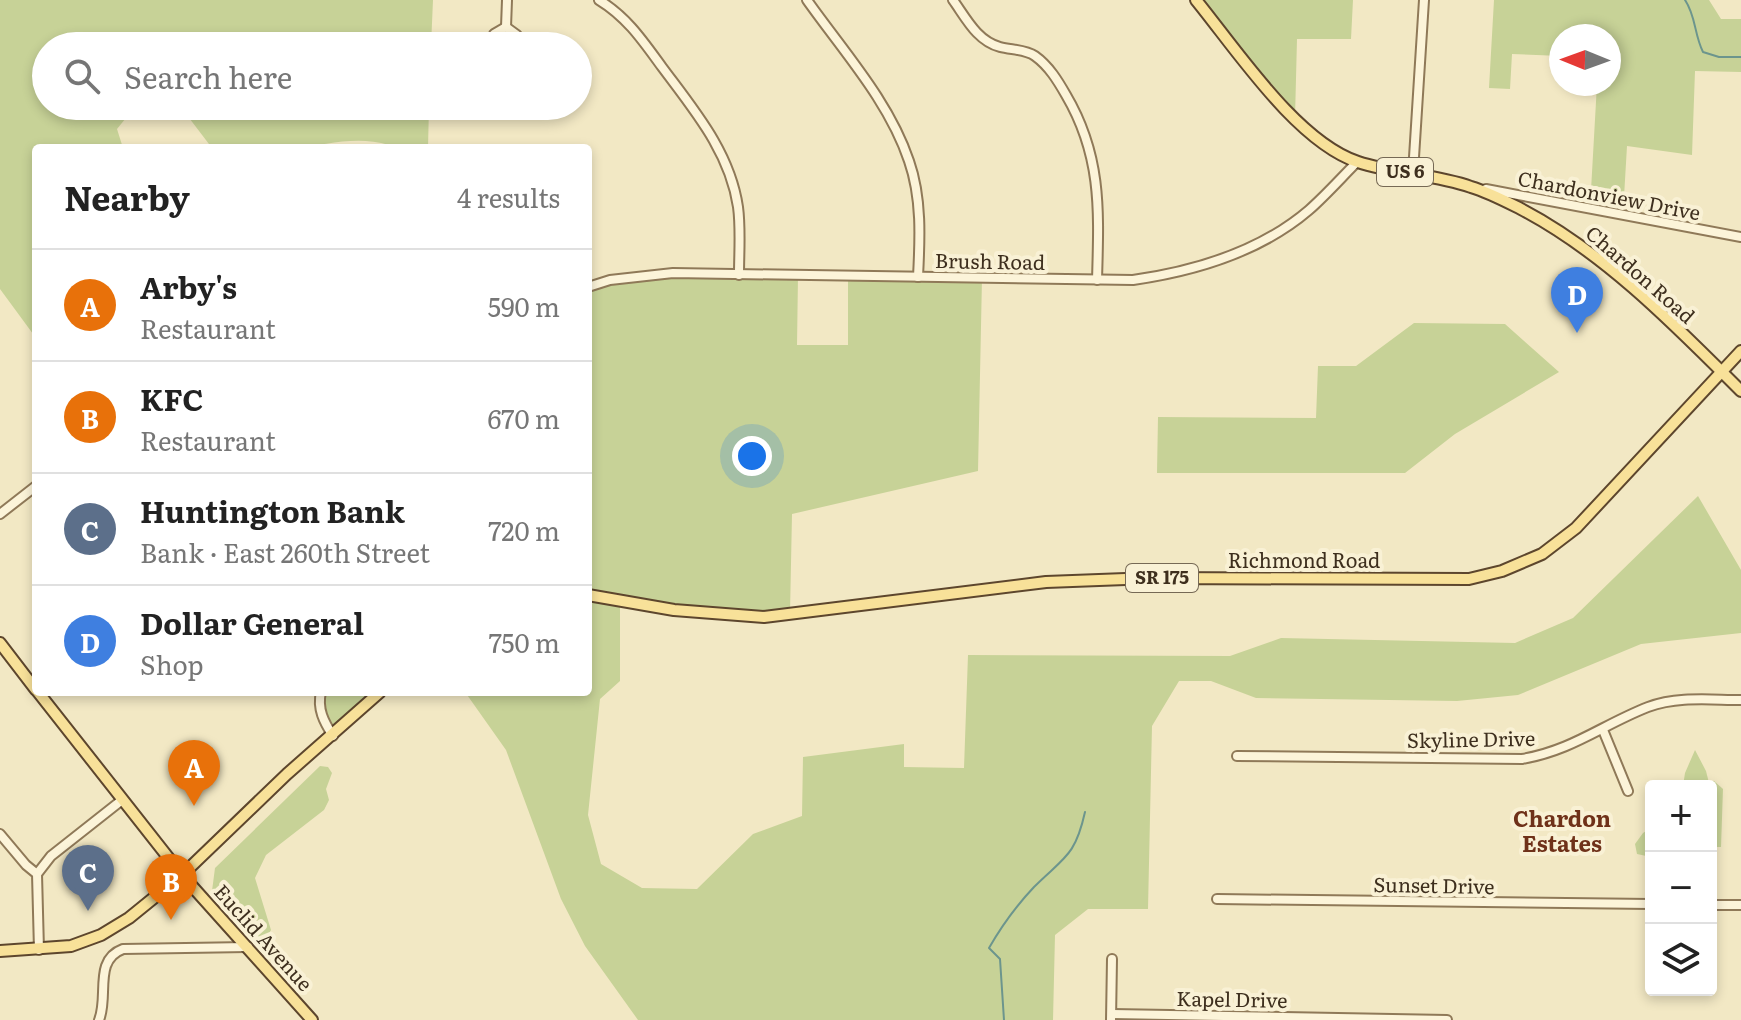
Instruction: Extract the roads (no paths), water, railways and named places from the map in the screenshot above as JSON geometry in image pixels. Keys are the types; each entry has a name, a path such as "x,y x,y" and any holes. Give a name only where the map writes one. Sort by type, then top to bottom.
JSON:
{"main road":[{"name":"Chardon Road","path":"1196,0 1295,118 1313,135 1357,162 1470,186 1518,208 1571,239 1616,274 1741,391"},
{"name":"Richmond Road","path":"592,596 674,610 764,617 1046,582 1152,578 1469,579 1502,571 1542,554 1576,528 1741,351"},
{"name":"Euclid Avenue","path":"0,643 32,685"},
{"name":"Euclid Avenue","path":"41,696 182,875 312,1020"},
{"path":"0,951 71,946 101,935 129,918 182,875 287,774 376,696"}],"street":[{"path":"506,27 507,0"},
{"path":"599,0 619,12 634,29 711,133 726,164 737,203 739,275"},
{"path":"807,0 877,97 910,162 920,230 918,277"},
{"path":"953,0 977,34 989,43 1033,54 1045,64 1074,109 1095,167 1099,201 1097,280"},
{"path":"1413,173 1424,0"},
{"path":"497,32 506,27"},
{"path":"506,27 513,32"},
{"name":"Brush Road","path":"592,286 610,280 658,274 1097,280 1133,280 1174,274 1221,259 1262,241 1310,209 1357,162"},
{"name":"Chardonview Drive","path":"1470,186 1741,237"},
{"path":"0,514 32,489"},
{"path":"320,696 319,706 324,723 333,736"},
{"name":"Skyline Drive","path":"1237,756 1522,759 1548,755 1651,706 1682,700 1741,700"},
{"path":"1603,730 1628,791"},
{"path":"39,950 37,874 51,856 122,800"},
{"path":"0,834 4,846 37,874"},
{"name":"Sunset Drive","path":"1217,899 1645,904"},
{"path":"1717,905 1741,905"},
{"path":"99,1020 105,964 113,952 123,949 248,947"},
{"path":"1112,959 1112,1017"},
{"name":"Kapel Drive","path":"1112,1017 1447,1020"}],"waterway":[{"path":"1685,0 1703,52 1719,57 1741,57"},
{"path":"1004,1020 1000,959 989,948 1021,901 1072,848 1085,812"}],"place":[{"name":"Dollar General","path":"1577,333"},
{"name":"Arby's","path":"194,806"},
{"name":"Huntington Bank","path":"88,911"},
{"name":"KFC","path":"171,920"}],"district":[{"name":"Chardon Estates","path":"1562,832"}]}
